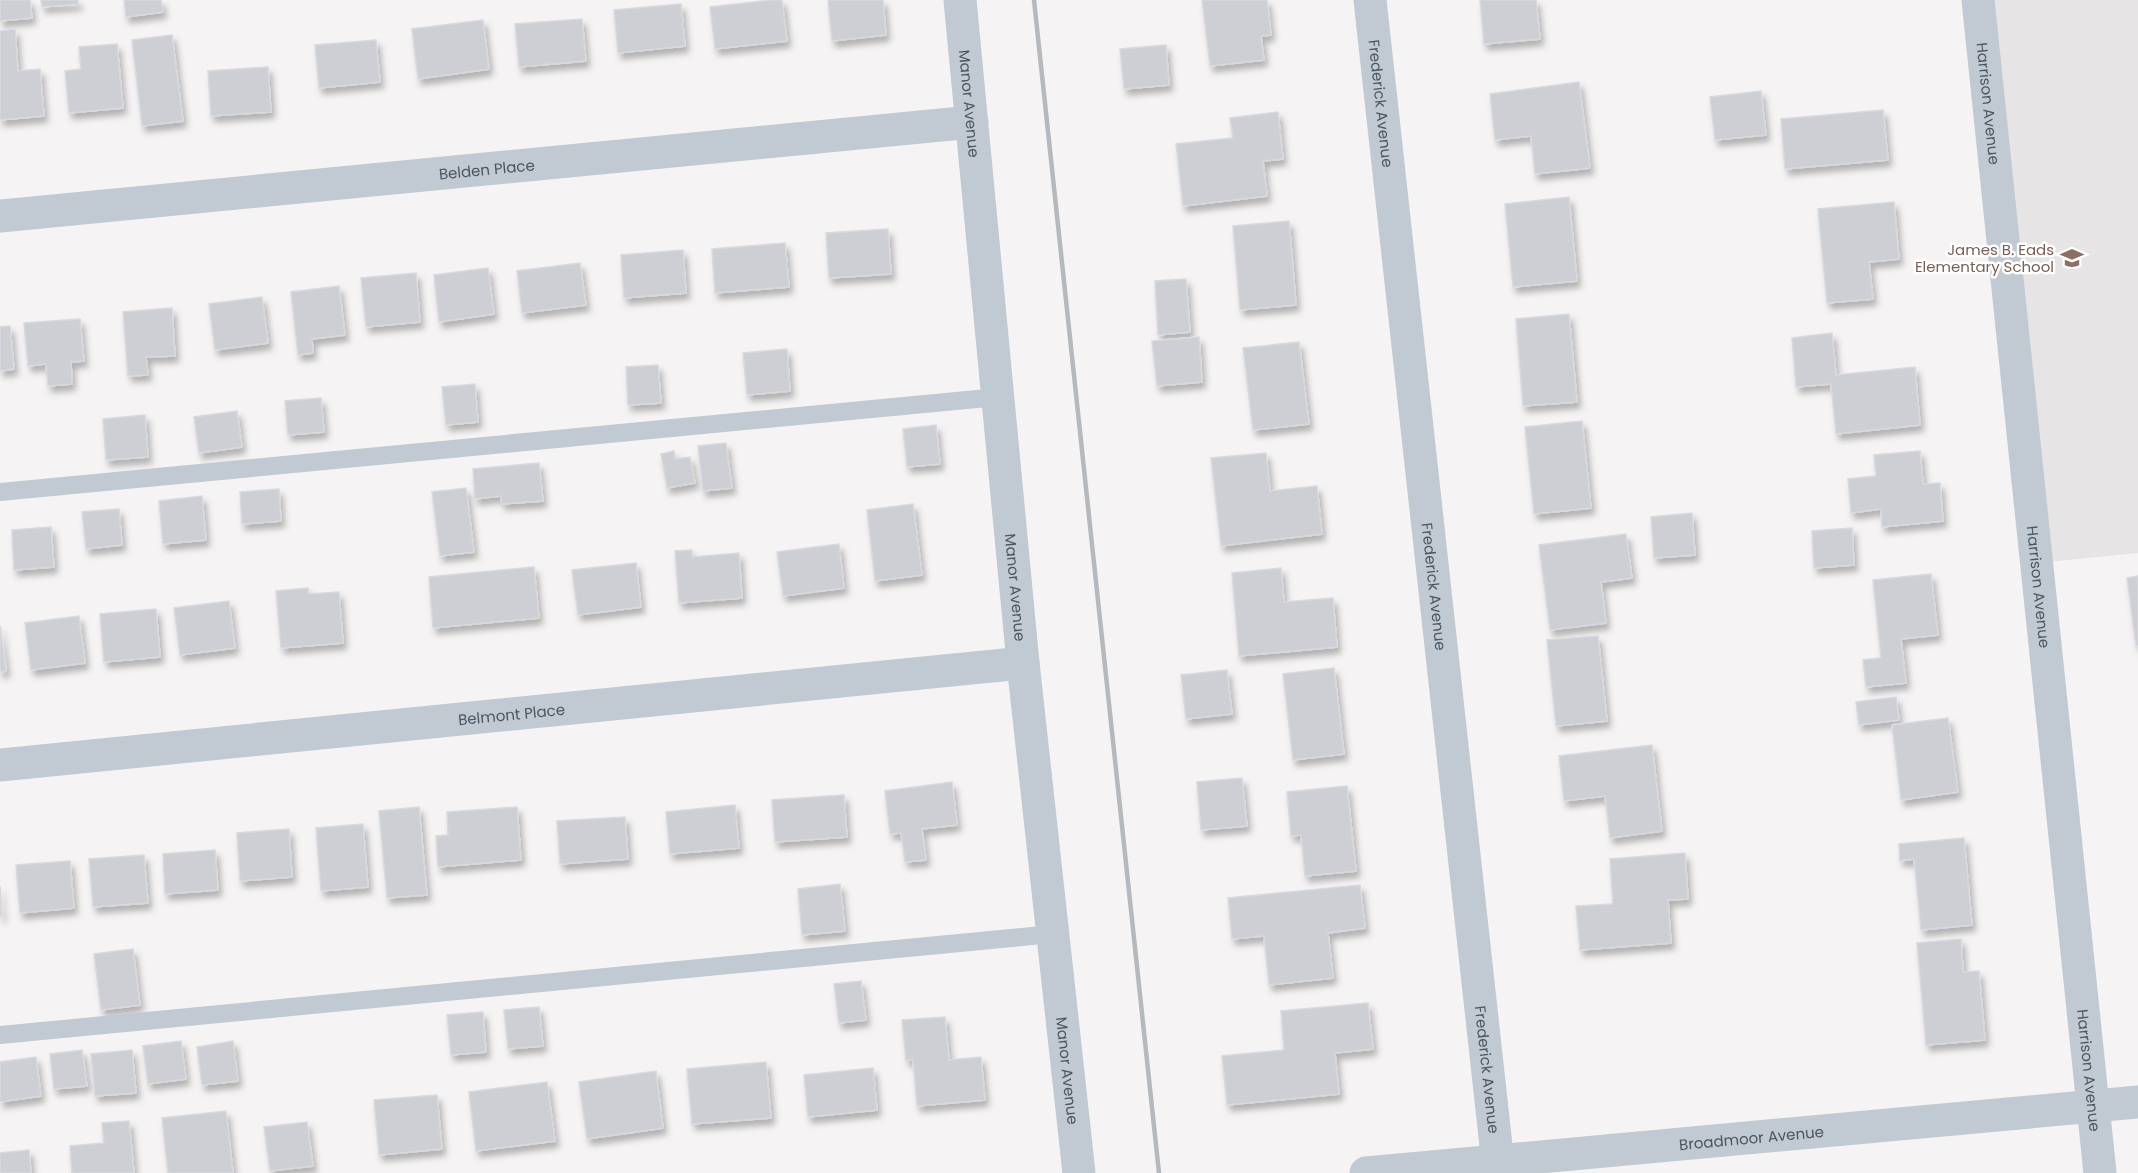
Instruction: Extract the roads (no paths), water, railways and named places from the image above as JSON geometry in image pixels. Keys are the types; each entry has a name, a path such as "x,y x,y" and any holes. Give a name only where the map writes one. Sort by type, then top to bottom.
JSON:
{"street":[{"name":"Manor Avenue","path":"960,0 1023,663 1079,1173"},
{"name":"Frederick Avenue","path":"1370,0 1498,1166"},
{"name":"Harrison Avenue","path":"1978,0 2100,1173"},
{"name":"Belden Place","path":"0,216 972,122"},
{"name":"Belmont Place","path":"0,765 1023,663"},
{"name":"Broadmoor Avenue","path":"1366,1173 1498,1166 2138,1102"}],"lane":[{"path":"0,492 998,397"},
{"path":"0,1035 1053,934"}],"railway":[{"path":"1034,0 1159,1173"}],"place":[{"name":"James B. Eads Elementary School","path":"2072,258"}]}
